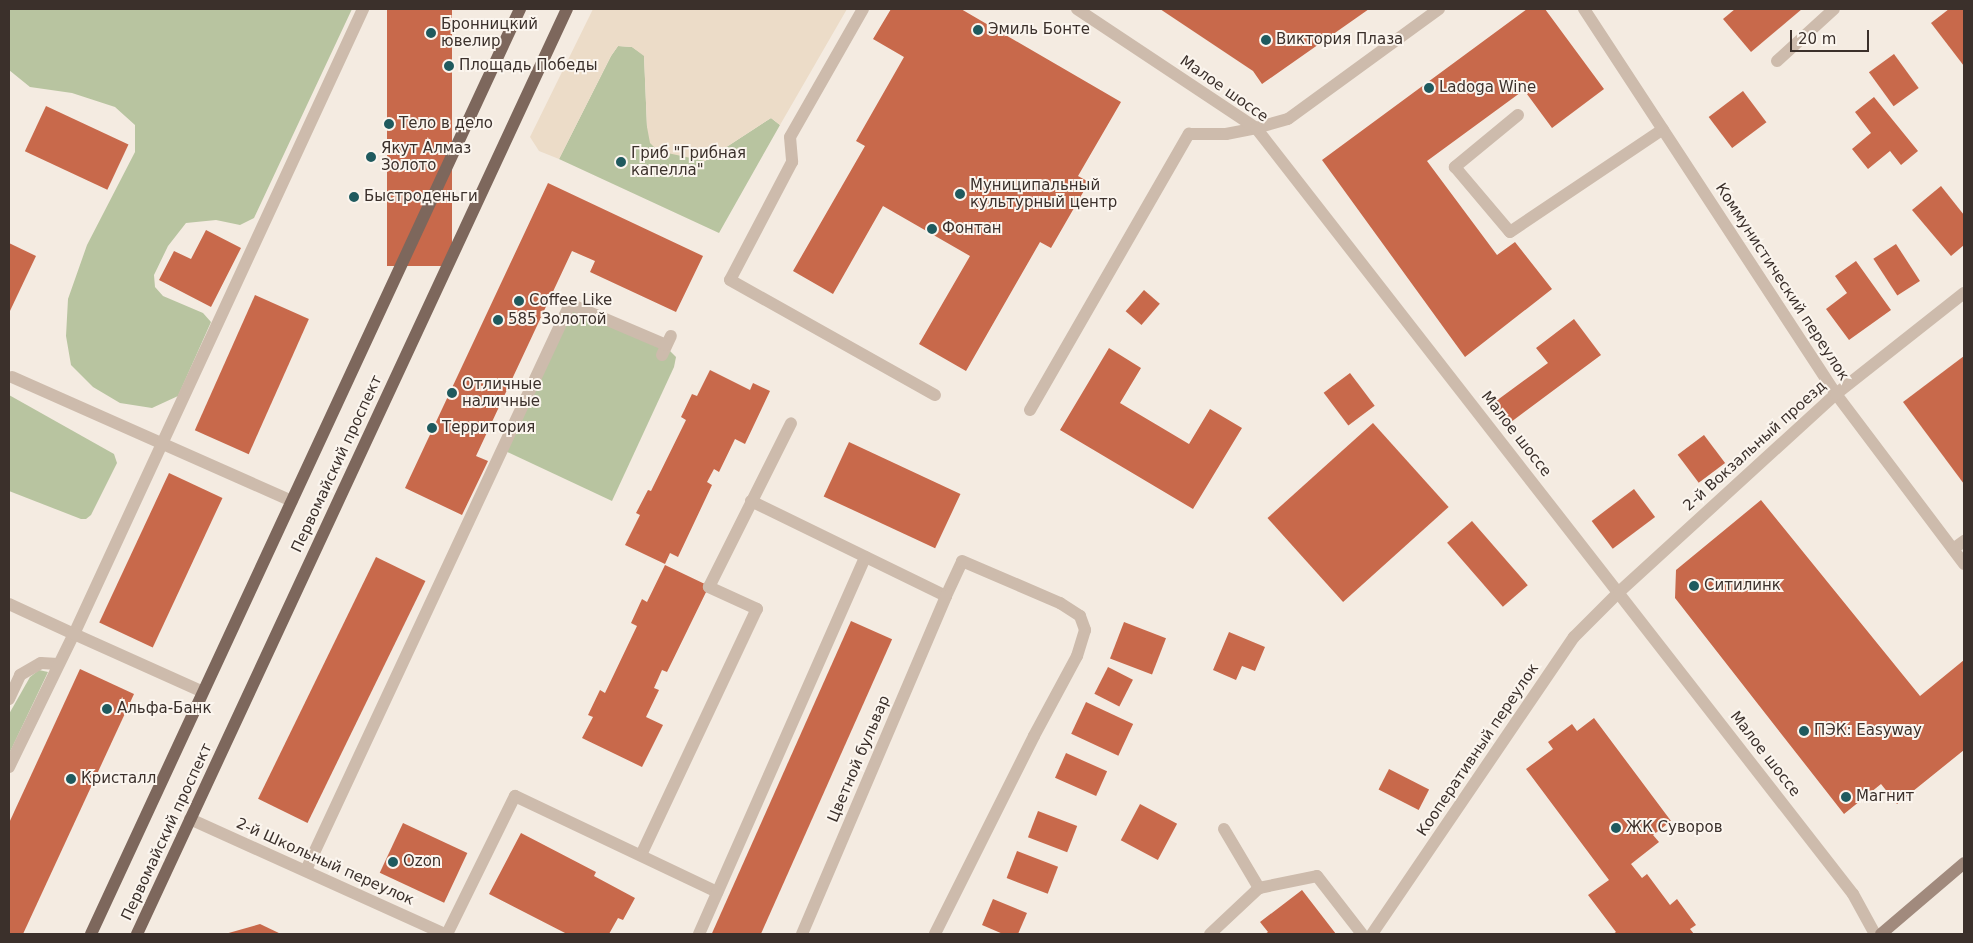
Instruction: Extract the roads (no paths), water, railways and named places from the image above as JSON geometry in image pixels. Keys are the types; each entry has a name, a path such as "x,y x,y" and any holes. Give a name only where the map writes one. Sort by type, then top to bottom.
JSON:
{"main road":[{"name":"Первомайский проспект","path":"91,934 520,9"},
{"name":"Первомайский проспект","path":"137,934 567,9"},
{"path":"1881,934 1964,863"}],"street":[{"path":"9,766 164,444 363,9"},
{"path":"864,9 790,137 792,162 730,280 935,395"},
{"name":"Малое шоссе","path":"1077,9 1256,128 1853,894 1875,934"},
{"path":"1030,410 1189,134 1226,134 1288,119 1439,9"},
{"name":"Коммунистический переулок","path":"1584,9 1836,394 1964,564"},
{"path":"1777,61 1834,9"},
{"path":"1518,115 1455,167 1510,232 1663,129"},
{"name":"2-й Вокзальный проезд","path":"1618,592 1836,394 1964,293"},
{"path":"306,870 570,304 666,346"},
{"path":"12,377 292,501"},
{"path":"641,855 757,609 709,586 791,423"},
{"path":"751,501 946,596"},
{"path":"1953,549 1964,541"},
{"path":"699,934 865,557"},
{"name":"Цветной бульвар","path":"802,934 962,561 1060,603 1080,616 1085,630 1077,656 1034,736 935,934"},
{"name":"Кооперативный переулок","path":"1372,934 1574,637 1618,592"},
{"path":"9,604 203,692"},
{"path":"9,699 20,675 41,663 58,664"},
{"path":"446,934 515,796 717,892"},
{"name":"2-й Школьный переулок","path":"190,819 446,934"},
{"path":"1224,829 1259,888"},
{"path":"1210,934 1259,888 1316,876 1362,934"}],"place":[{"name":"Эмиль Бонте","path":"978,30"},
{"name":"Бронницкий ювелир","path":"431,33"},
{"name":"Виктория Плаза","path":"1266,40"},
{"name":"Площадь Победы","path":"449,66"},
{"name":"Ladoga Wine","path":"1429,88"},
{"name":"Тело в дело","path":"389,124"},
{"name":"Якут Алмаз Золото","path":"371,157"},
{"name":"Гриб \"Грибная капелла\"","path":"621,162"},
{"name":"Муниципальный культурный центр","path":"960,194"},
{"name":"Быстроденьги","path":"354,197"},
{"name":"Фонтан","path":"932,229"},
{"name":"Coffee Like","path":"519,301"},
{"name":"585 Золотой","path":"498,320"},
{"name":"Отличные наличные","path":"452,393"},
{"name":"Территория","path":"432,428"},
{"name":"Ситилинк","path":"1694,586"},
{"name":"Альфа-Банк","path":"107,709"},
{"name":"ПЭК: Easyway","path":"1804,731"},
{"name":"Кристалл","path":"71,779"},
{"name":"Магнит","path":"1846,797"},
{"name":"ЖК Суворов","path":"1616,828"},
{"name":"Ozon","path":"393,862"}]}
